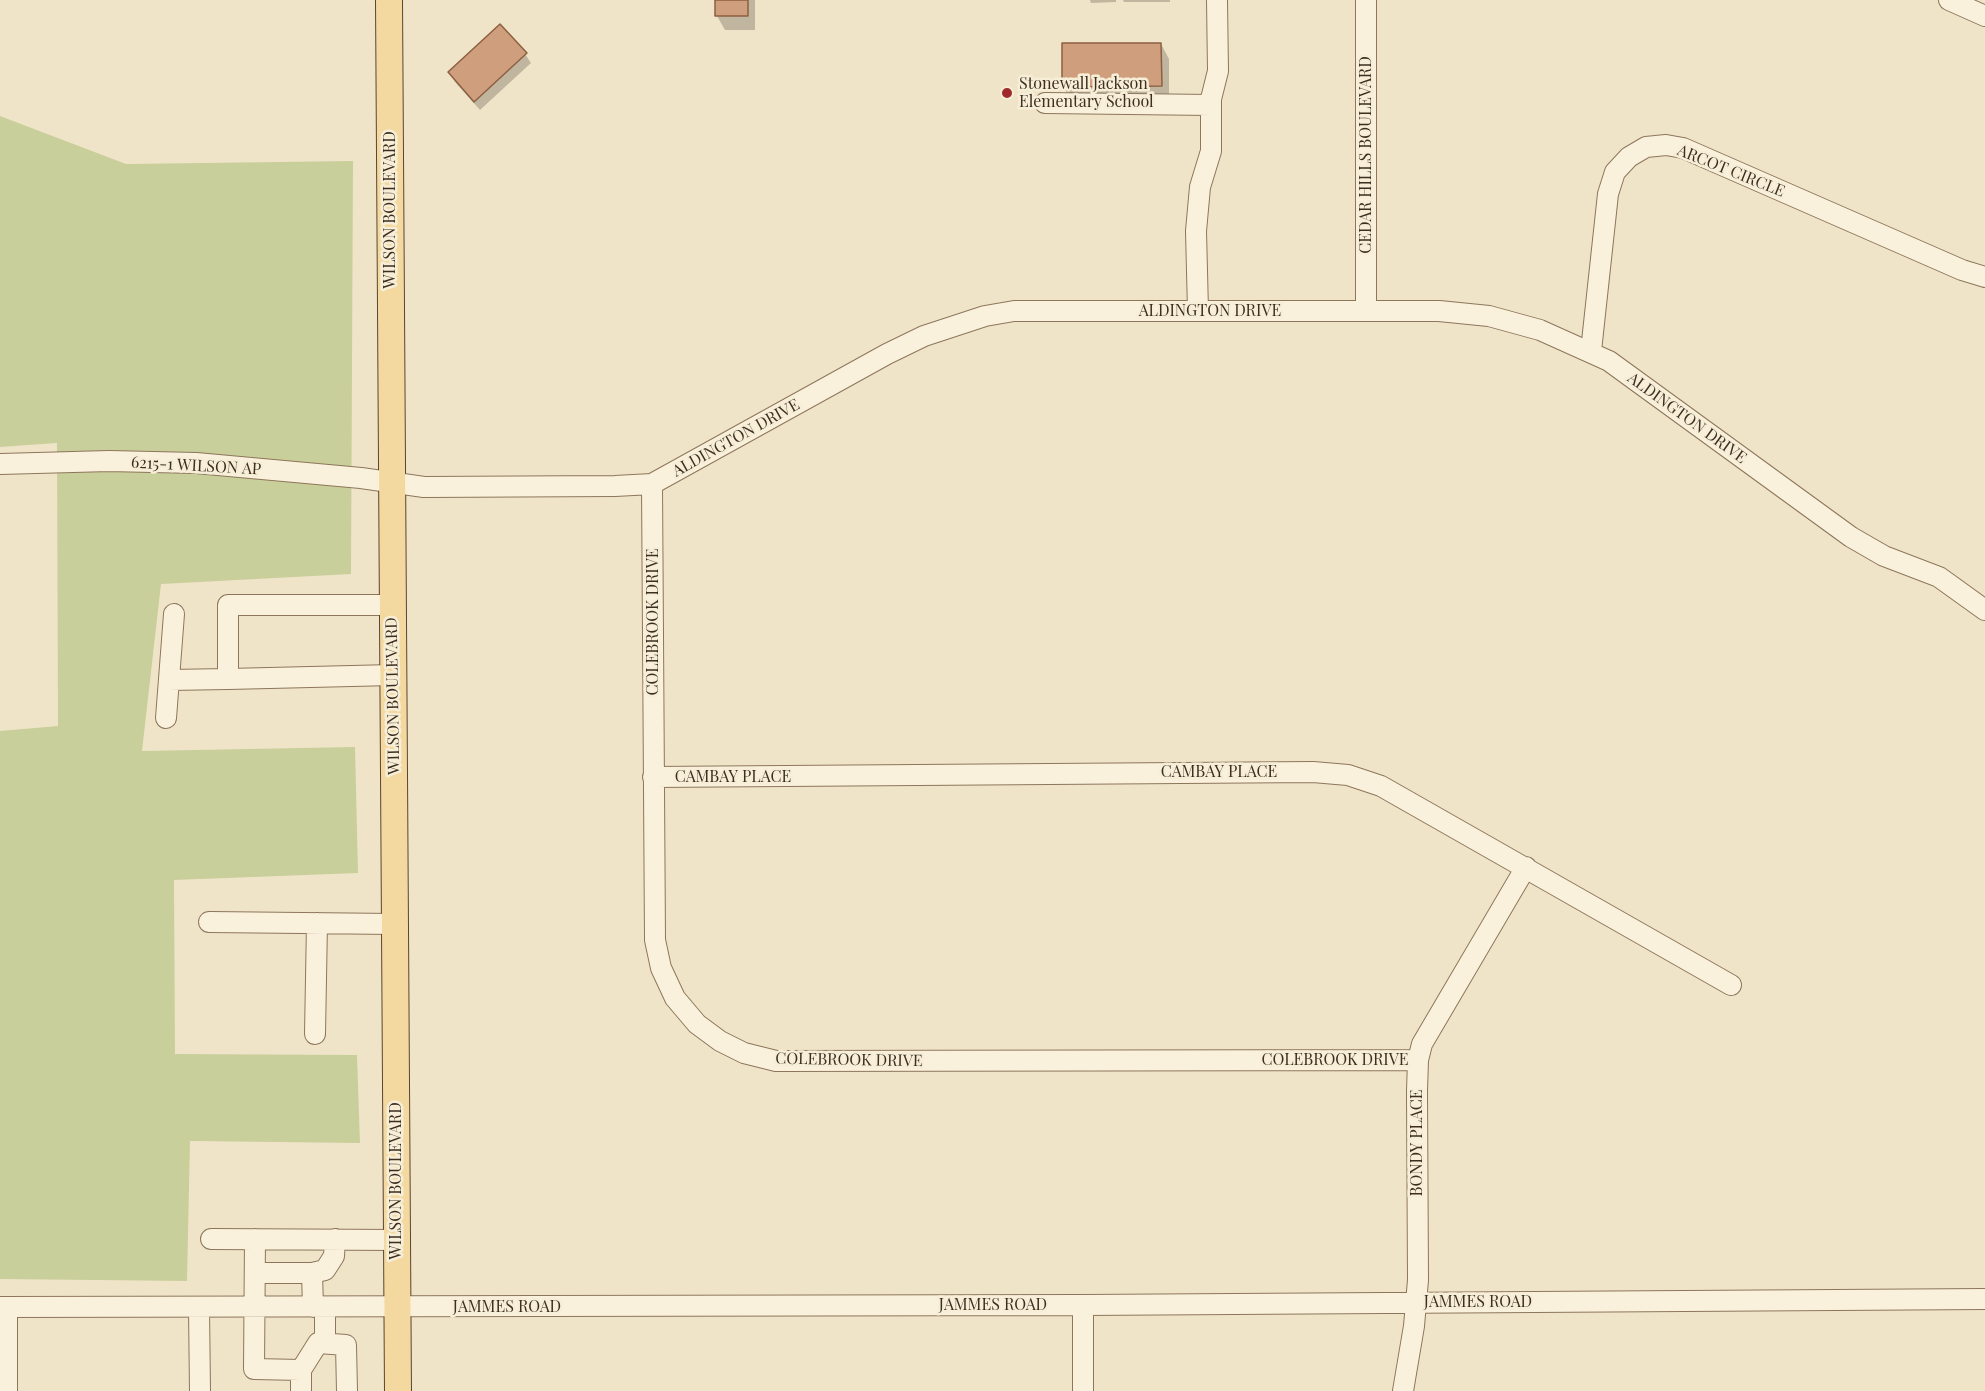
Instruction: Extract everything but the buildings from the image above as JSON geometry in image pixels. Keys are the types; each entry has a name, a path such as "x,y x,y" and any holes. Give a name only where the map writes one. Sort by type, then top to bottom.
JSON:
{"main road":[{"name":"WILSON BOULEVARD","path":"389,0 398,1391"}],"street":[{"path":"1198,311 1196,231 1200,186 1211,151 1211,105 1218,71 1217,0"},
{"name":"CEDAR HILLS BOULEVARD","path":"1365,0 1366,310"},
{"path":"1949,0 1985,16"},
{"path":"1045,103 1211,105"},
{"name":"ARCOT CIRCLE","path":"1590,351 1608,194 1615,172 1629,156 1646,147 1683,148 1962,270 1985,277"},
{"name":"ALDINGTON DRIVE","path":"392,482 424,487 603,487 652,484 887,354 924,336 984,316 1014,311 1439,311 1489,316 1540,330 1590,351 1636,380 1851,537 1884,556 1939,577 1985,610"},
{"name":"6215-1 WILSON AP","path":"0,464 109,461 188,463 392,482"},
{"name":"COLEBROOK DRIVE","path":"652,484 655,940 661,968 675,998 698,1024 720,1041 744,1053 776,1061 1418,1060"},
{"path":"228,679 228,605 392,605"},
{"path":"166,718 174,614"},
{"path":"169,680 393,675"},
{"name":"CAMBAY PLACE","path":"653,777 1313,772 1348,775 1381,786 1731,985"},
{"name":"BONDY PLACE","path":"1403,1391 1417,1303 1418,1060 1422,1044 1526,867"},
{"path":"209,922 395,924"},
{"path":"315,1034 317,923"},
{"path":"210,1239 397,1240"},
{"path":"255,1239 254,1369 301,1370"},
{"path":"255,1273 312,1273 325,1270 334,1256 335,1239"},
{"path":"312,1273 325,1343"},
{"name":"JAMMES ROAD","path":"3,1307 1083,1305 1985,1299"},
{"path":"1083,1305 1083,1391"},
{"path":"3,1307 7,1391"},
{"path":"199,1308 200,1391"},
{"path":"301,1391 301,1370 318,1342 346,1345 346,1391"}],"green space":[{"path":"0,116 126,164 353,161 351,574 161,584 142,751 355,747 358,873 174,880 175,1054 357,1055 360,1143 190,1141 187,1281 0,1279 0,731 58,726 57,443 0,447"}],"place":[{"name":"Stonewall Jackson Elementary School","path":"1007,93"}]}
